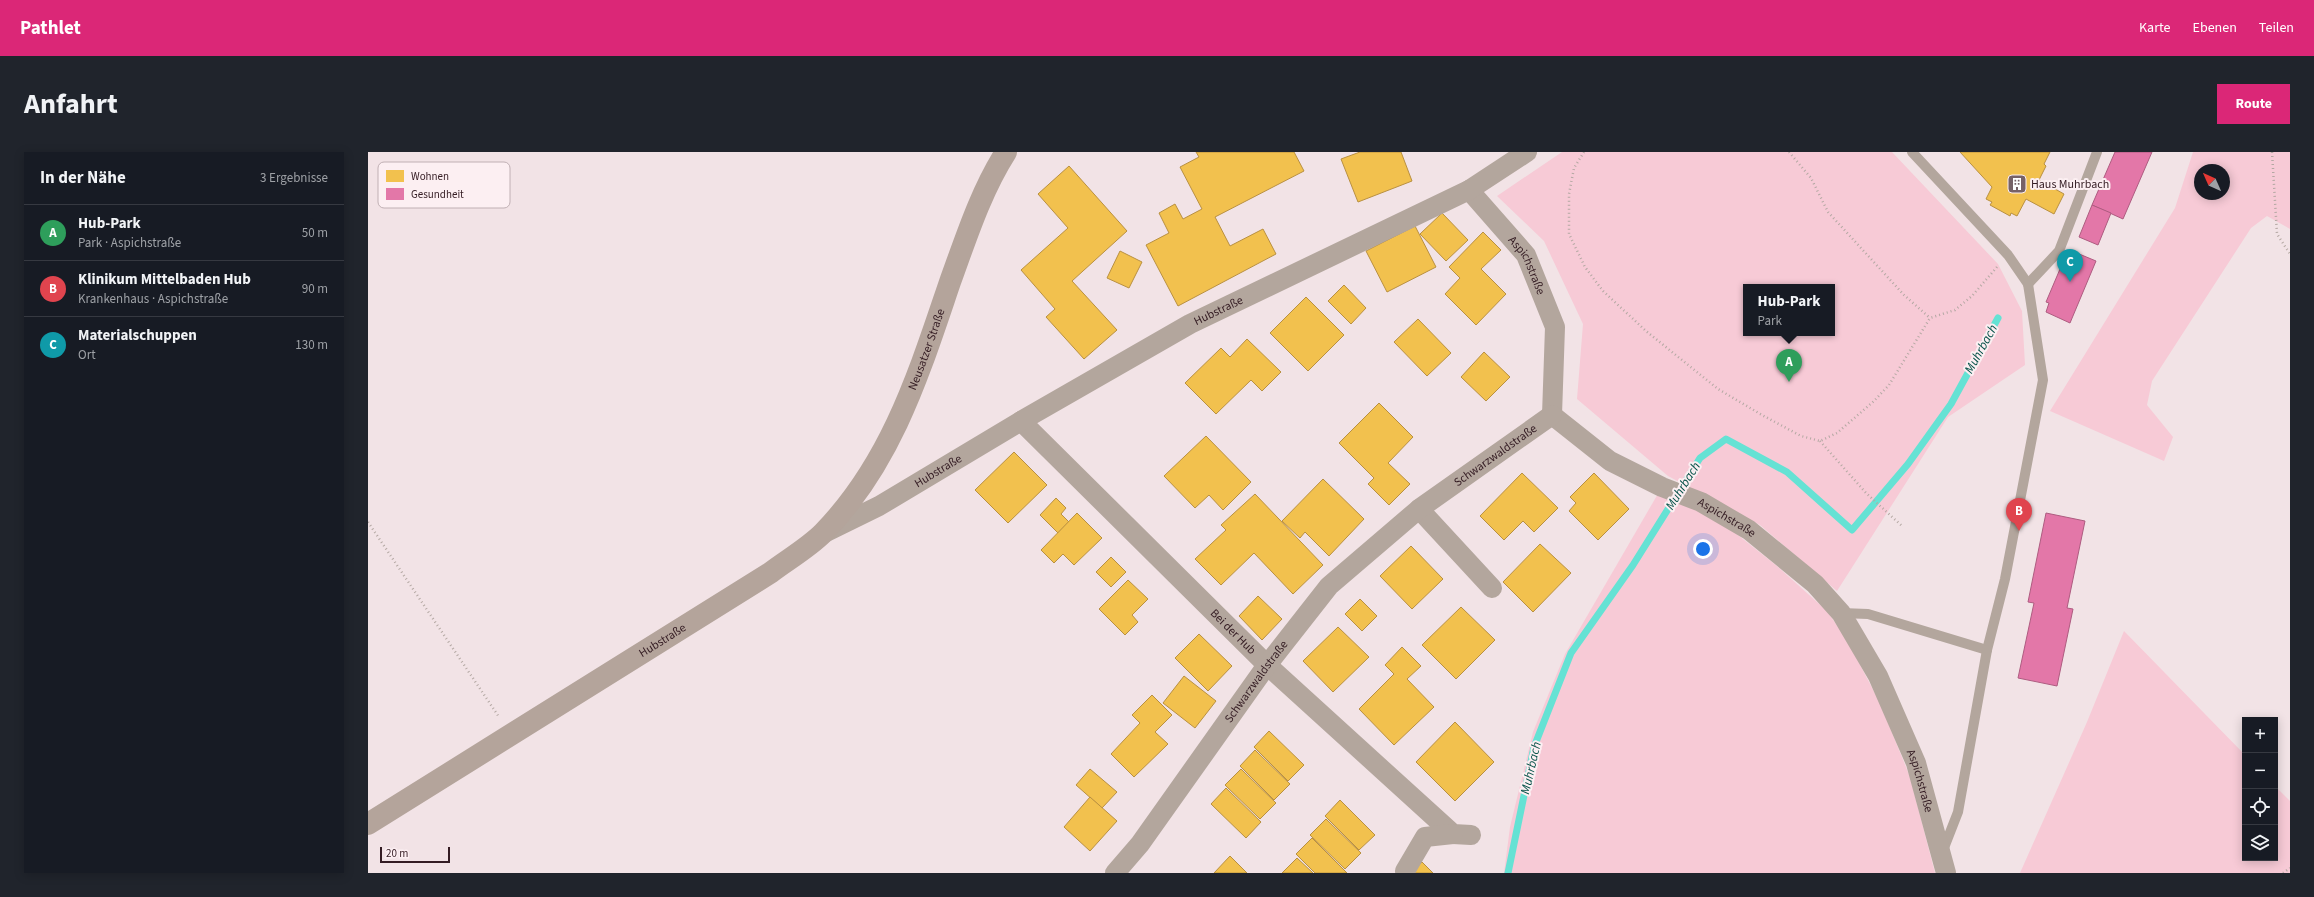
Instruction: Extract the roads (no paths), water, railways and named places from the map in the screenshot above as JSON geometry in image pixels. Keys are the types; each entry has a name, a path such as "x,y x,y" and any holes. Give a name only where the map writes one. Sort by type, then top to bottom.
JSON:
{"main road":[{"name":"Neusatzer Straße","path":"822,534 864,484 894,432 919,375 967,233 998,165 1006,152"},
{"name":"Hubstraße","path":"368,824 770,573 822,534"}],"street":[{"name":"Hubstraße","path":"822,534 879,506 1021,421 1190,324 1469,190 1527,152"},
{"name":"Aspichstraße","path":"1469,190 1526,255 1555,327 1552,415 1610,461 1662,487 1700,502 1749,530 1815,584 1841,613 1878,676 1916,763 1946,873"},
{"name":"Schwarzwaldstraße","path":"1115,873 1140,844 1267,665 1329,586 1419,508 1552,415"},
{"name":"Bei der Hub","path":"1021,421 1267,665 1462,834 1426,837 1405,871"},
{"path":"1419,508 1492,588"}],"lane":[{"path":"1912,152 2008,255 2028,284 2043,380 2005,579 1987,650 1958,812 1942,854"},
{"path":"2028,284 2059,250 2097,152"},
{"path":"1841,613 1868,614 1987,650"}],"waterway":[{"name":"Muhrbach","path":"1508,873 1534,747 1571,653 1633,565 1700,458 1726,439 1787,472 1852,530 1908,464 1951,404 1998,318"}],"place":[{"name":"Haus Muhrbach","path":"2017,184"},
{"name":"Materialschuppen","path":"2070,282"},
{"name":"Hub-Park","path":"1789,382"},
{"name":"Klinikum Mittelbaden Hub","path":"2019,531"}]}
